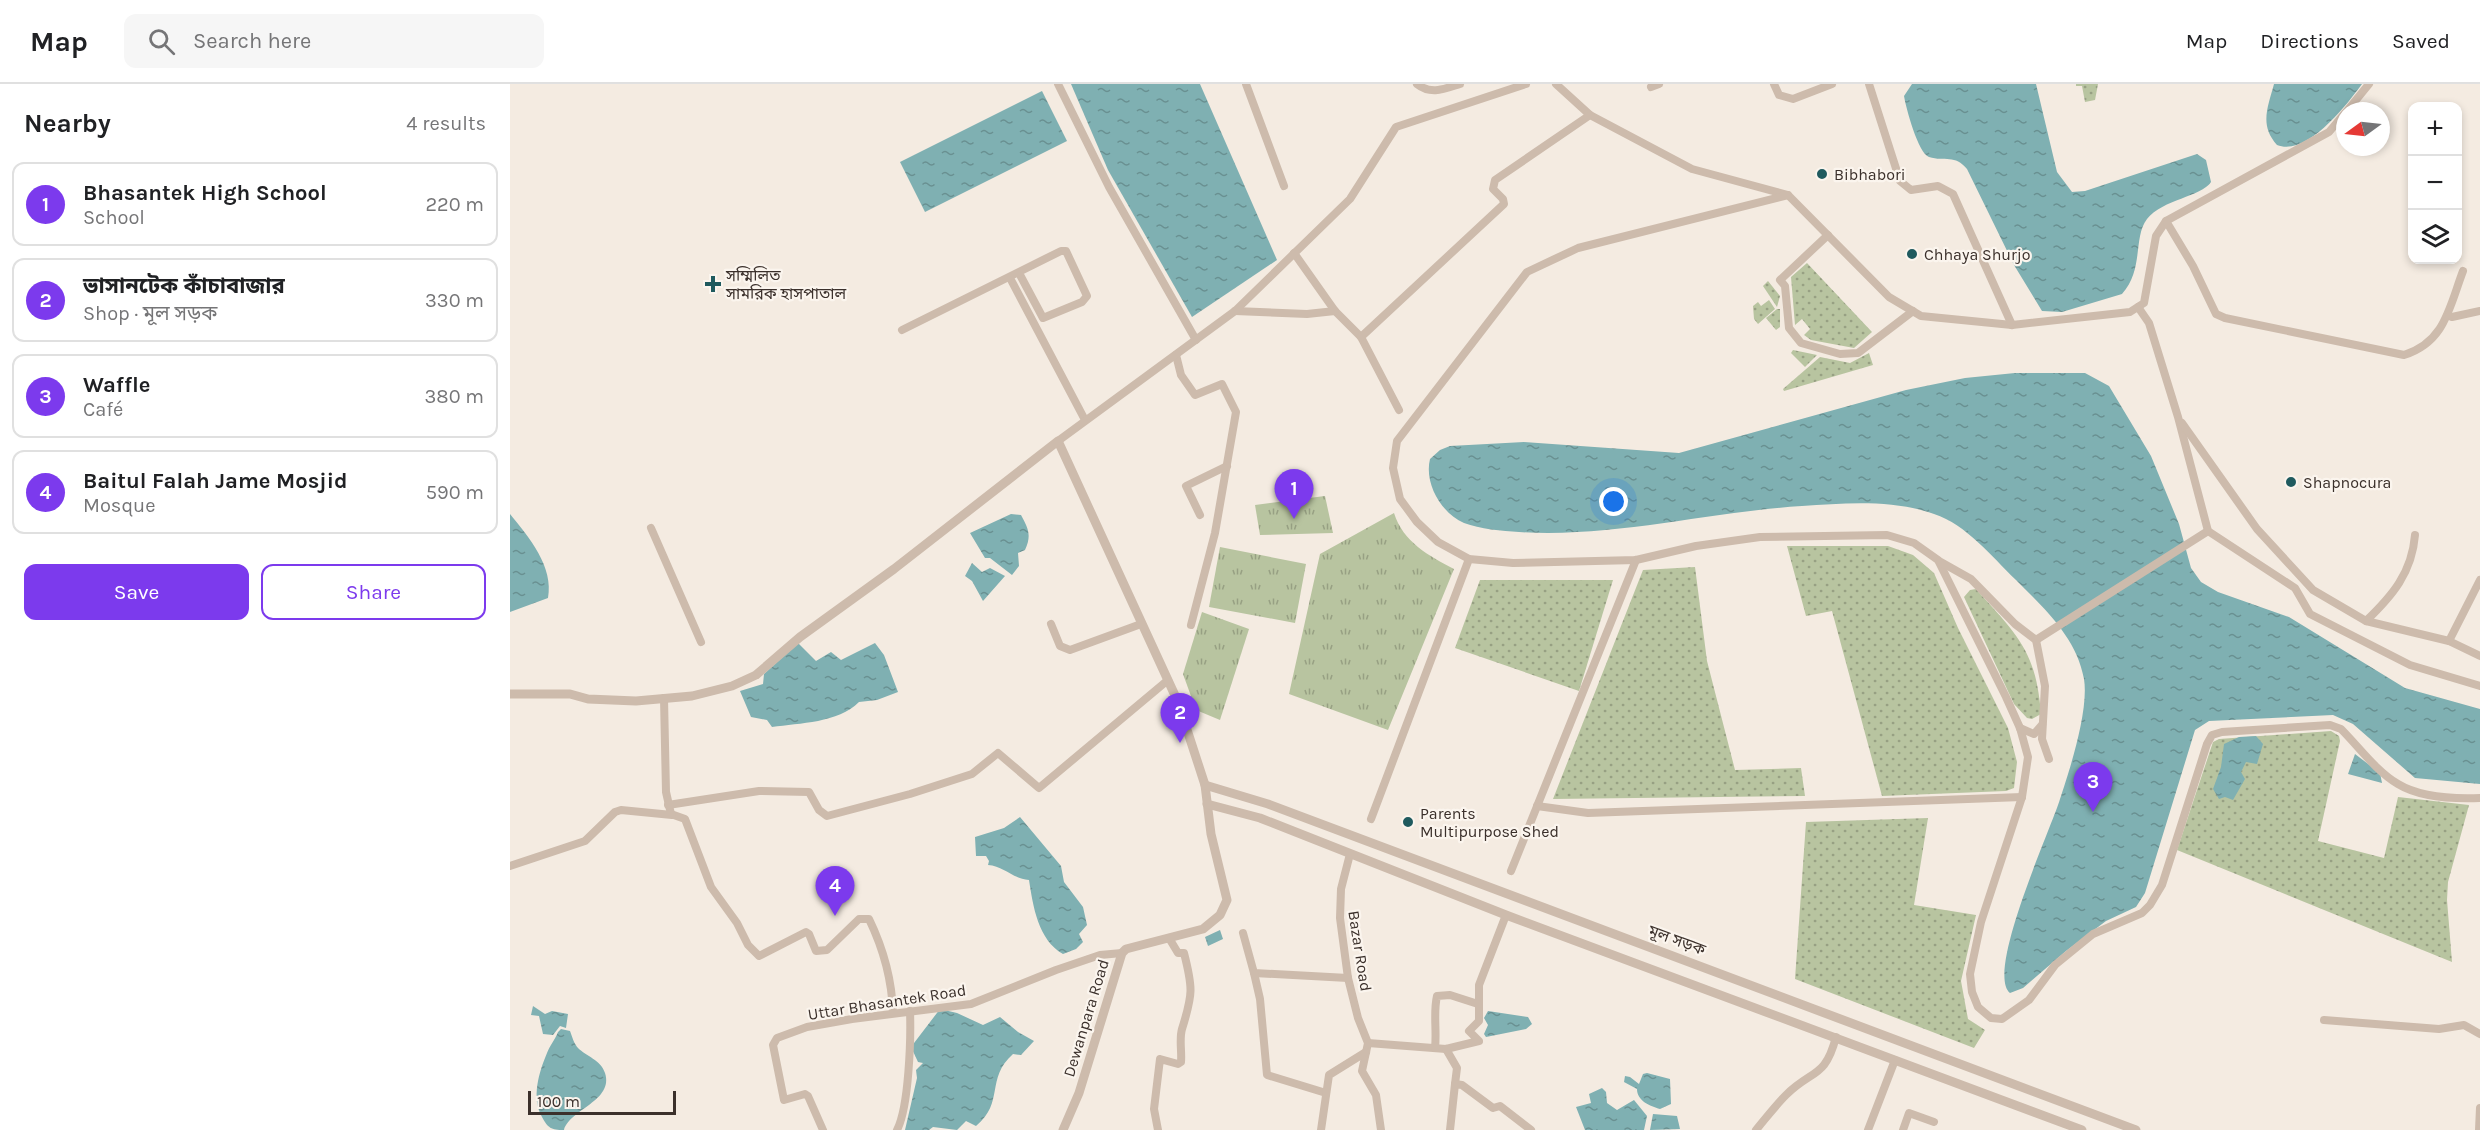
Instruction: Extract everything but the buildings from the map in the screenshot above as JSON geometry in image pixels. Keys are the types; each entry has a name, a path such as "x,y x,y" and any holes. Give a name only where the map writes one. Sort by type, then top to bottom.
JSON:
{"street":[{"path":"1058,84 1109,187 1196,340"},
{"path":"1246,84 1284,186"},
{"path":"1417,84 1424,90 1434,91 1460,84"},
{"path":"510,694 570,694 611,701 664,698 715,691 756,675 800,637 884,577 1085,420 1235,311 1350,199 1396,127 1526,84"},
{"path":"1556,84 1590,115 1692,169 1788,195 1889,297 1921,316 2012,325 2119,314 2138,307 2144,303 2148,293 2156,236 2166,221 2329,132 2336,124"},
{"path":"1774,84 1779,95 1793,99 1832,84"},
{"path":"1869,84 1900,181 1911,190 1938,186 1953,194 2012,325"},
{"path":"2355,102 2370,84"},
{"path":"1362,337 1504,204 1503,199 1492,189 1496,180 1590,115"},
{"path":"1788,195 1578,248 1527,272 1397,441 1393,468 1400,499 1417,522 1438,542 1469,559 1513,563 1636,560 1696,546 1761,537 1887,535 1914,543 1971,579 2015,624 2036,640 2045,686 2042,739 2049,759"},
{"path":"2166,221 2193,266 2216,314 2225,318 2404,355 2430,343 2443,326 2463,272"},
{"path":"1828,236 1780,280 1785,286 1789,328 1801,343 1840,354 1855,354 1913,311"},
{"path":"902,330 1060,251 1066,251 1087,296 1082,302 1043,318 1019,273"},
{"path":"1294,253 1335,311 1362,337 1398,410"},
{"path":"1010,278 1085,420"},
{"path":"2138,307 2149,323 2178,417 2208,531 2295,588 2310,614 2410,665 2480,686"},
{"path":"1235,311 1307,314 1335,311"},
{"path":"2452,317 2480,311"},
{"path":"1176,355 1181,375 1195,395 1222,384 1236,412 1215,533 1191,625"},
{"path":"2178,417 2257,530 2313,590 2366,621 2449,641 2480,656"},
{"path":"1058,441 1178,702 1205,785 1207,804 1260,818 1506,915 2082,1130"},
{"path":"1200,515 1186,486 1227,466"},
{"path":"651,528 701,642"},
{"path":"2036,640 2208,531"},
{"path":"2366,621 2404,579 2414,554 2415,535"},
{"path":"1371,819 1469,559"},
{"path":"1511,871 1636,560"},
{"path":"1938,560 2020,728 2028,757 2022,797 1981,922 1970,974 1972,992 1978,1007 1991,1018 2002,1019 2029,1000 2055,965 2093,934 2142,912 2150,905 2162,885 2207,744 2212,735 2222,732 2330,725 2341,729 2397,784 2413,791 2459,799 2480,798"},
{"path":"2449,641 2480,580"},
{"path":"2295,588 2313,590"},
{"path":"1051,624 1060,646 1070,650 1142,624"},
{"path":"668,805 759,791 809,792 819,810 827,816 910,794 972,774 998,753 1038,788 1168,680"},
{"path":"664,698 668,805 672,815"},
{"path":"2020,728 2034,734 2043,725"},
{"name":"মূল সড়ক","path":"1205,785 1268,804 2136,1130"},
{"path":"1537,806 1588,813 2022,797"},
{"name":"Dewanpara Road","path":"1063,1130 1079,1093 1122,953 1126,949 1203,929 1220,915 1227,900 1207,804"},
{"path":"510,867 585,841 615,812 621,810 672,815 685,819 711,887 755,954 765,953 806,932 816,951 827,950 859,919 869,920 882,947 892,986 893,1013"},
{"name":"Bazar Road","path":"1350,854 1343,874 1340,902 1341,930 1348,978 1358,1018 1368,1043"},
{"path":"1468,899 1473,882"},
{"path":"1381,1130 1376,1095 1362,1071 1368,1043 1446,1049 1479,1041 1469,1031 1479,1021 1478,1004 1482,974 1506,915"},
{"path":"1243,933 1260,999 1267,1075 1326,1093"},
{"path":"1158,1130 1154,1109 1160,1059 1178,1064 1181,1062 1181,1030 1187,1020 1192,993 1192,977 1184,953 1178,953 1169,938"},
{"name":"Uttar Bhasantek Road","path":"823,1130 808,1096 805,1094 784,1100 773,1045 777,1038 807,1027 893,1013 971,1004 1056,970 1100,956 1122,953"},
{"path":"1254,973 1348,978"},
{"path":"1435,1048 1437,1022 1434,1009 1437,996 1450,995 1478,1004"},
{"path":"897,1130 901,1123 907,1074 910,1011"},
{"path":"2324,1020 2439,1029 2464,1025 2480,1034"},
{"path":"1756,1130 1767,1113 1787,1094 1823,1069 1836,1037"},
{"path":"1446,1049 1457,1068 1450,1130"},
{"path":"1321,1130 1329,1075 1366,1052"},
{"path":"1868,1130 1895,1060"},
{"path":"1988,1095 1994,1077"},
{"path":"1455,1084 1462,1085 1493,1108 1500,1106 1531,1130"},
{"path":"2479,1130 2480,1108"},
{"path":"1903,1130 1909,1113 1934,1122"}],"green space":[{"path":"2076,84 2098,84 2095,100 2085,102 2082,86 2076,86"},
{"path":"1807,263 1872,332 1854,348 1811,340 1804,335 1810,329 1802,319 1795,325 1791,277"},
{"path":"1768,281 1780,296 1777,307 1763,286"},
{"path":"1769,300 1775,309 1758,324 1754,319 1753,306 1758,302 1761,306"},
{"path":"1780,309 1780,327 1776,330 1766,318"},
{"path":"1793,350 1817,355 1805,367 1791,353"},
{"path":"1869,353 1873,365 1784,391 1783,389 1820,357 1850,363"},
{"path":"1325,496 1333,533 1260,535 1255,505"},
{"path":"1394,513 1410,540 1426,553 1454,569 1388,730 1289,694 1320,554"},
{"path":"1787,546 1888,546 1913,555 1934,573 1958,628 2008,728 2017,762 2014,788 2006,791 1882,796 1832,611 1806,616"},
{"path":"1220,547 1306,564 1295,623 1209,607"},
{"path":"1695,567 1707,661 1735,770 1801,768 1805,796 1553,799 1643,570"},
{"path":"1480,580 1613,580 1579,691 1455,648"},
{"path":"1976,589 2013,632 2029,658 2041,714 2032,719 2027,718 2014,704 1964,597 1970,590"},
{"path":"1202,612 1249,629 1220,720 1196,710 1183,674"},
{"path":"2331,731 2339,736 2340,741 2318,841 2384,858 2398,797 2469,805 2448,882 2447,900 2452,962 2177,850 2213,742 2219,739"},
{"path":"1928,818 1914,905 1976,915 1961,981 1968,1019 1985,1030 1974,1048 1795,979 1806,822"}],"water":[{"path":"1071,84 1200,84 1277,260 1192,317 1108,170"},
{"path":"1912,84 2036,84 2057,172 2072,192 2085,191 2197,154 2206,160 2211,182 2199,191 2162,207 2147,219 2140,235 2133,275 2122,294 2062,312 2042,311 2014,265 1967,169 1963,164 1954,160 1929,157 1925,154 1913,130 1904,96"},
{"path":"2274,84 2362,84 2348,102 2336,102 2336,116 2312,137 2300,144 2288,147 2277,145 2268,130 2266,116"},
{"path":"1042,91 1067,141 925,212 900,162"},
{"path":"2015,373 2085,373 2109,386 2151,456 2179,524 2191,568 2201,582 2218,592 2289,617 2405,688 2480,709 2480,784 2415,778 2353,724 2333,715 2209,721 2195,730 2145,893 2136,907 2106,921 2023,988 2010,993 2005,980 2006,958 2012,931 2060,799 2073,756 2084,707 2084,679 2074,650 2058,625 1968,533 1946,519 1918,509 1869,503 1766,509 1590,531 1555,533 1498,530 1464,523 1448,512 1436,496 1430,478 1430,459 1440,450 1450,446 1524,442 1679,453 1906,390 1965,378"},
{"path":"510,514 525,532 544,564 549,586 548,598 510,612"},
{"path":"1011,514 1021,515 1029,536 1025,550 1018,553 1019,566 1012,575 990,558 985,558 970,533"},
{"path":"972,563 982,572 990,568 1005,576 983,601 972,581 965,576"},
{"path":"798,643 816,661 831,652 841,660 875,643 884,655 898,692 877,700 859,702 840,714 818,721 772,727 767,720 751,717 740,691 763,684 764,674"},
{"path":"2256,736 2263,744 2257,764 2246,762 2241,772 2245,779 2233,800 2225,797 2219,799 2213,789 2221,767 2224,744 2239,737"},
{"path":"2355,754 2380,773 2382,783 2348,774"},
{"path":"1020,817 1061,866 1064,882 1083,907 1087,925 1079,934 1083,942 1076,949 1063,954 1055,948 1042,931 1035,911 1029,880 988,865 989,861 986,856 976,856 975,837 1004,828"},
{"path":"1220,930 1223,939 1208,946 1205,937"},
{"path":"533,1006 545,1014 552,1011 568,1014 566,1028 560,1026 553,1035 543,1034 539,1016 531,1015"},
{"path":"940,1009 957,1013 983,1025 1000,1017 1018,1032 1034,1041 1021,1055 1013,1054 1005,1063 999,1072 990,1108 976,1126 966,1121 957,1130 933,1127 929,1130 905,1130 917,1078 916,1070 923,1063 918,1062 911,1047"},
{"path":"1488,1011 1528,1017 1532,1024 1526,1029 1486,1037 1484,1034 1488,1025 1484,1018"},
{"path":"561,1029 570,1031 578,1048 597,1061 605,1073 606,1083 598,1098 574,1116 564,1130 550,1128 546,1124 537,1102 539,1077 544,1060"},
{"path":"1643,1074 1670,1079 1671,1104 1660,1109 1648,1105 1639,1097 1637,1089 1624,1082 1625,1076 1639,1084"},
{"path":"1602,1088 1606,1092 1607,1103 1617,1110 1634,1100 1647,1116 1644,1130 1585,1130 1576,1107 1591,1103 1589,1094"},
{"path":"1653,1114 1677,1116 1680,1129 1650,1130"}],"place":[{"name":"Bibhabori","path":"1822,174"},
{"name":"Chhaya Shurjo","path":"1912,254"},
{"name":"সম্মিলিত সামরিক হাসপাতাল","path":"713,284"},
{"name":"Shapnocura","path":"2291,482"},
{"name":"Bhasantek High School","path":"1294,519"},
{"name":"ভাসানটেক কাঁচাবাজার","path":"1180,743"},
{"name":"Waffle","path":"2093,812"},
{"name":"Parents Multipurpose Shed","path":"1408,822"},
{"name":"Baitul Falah Jame Mosjid","path":"835,916"}]}
